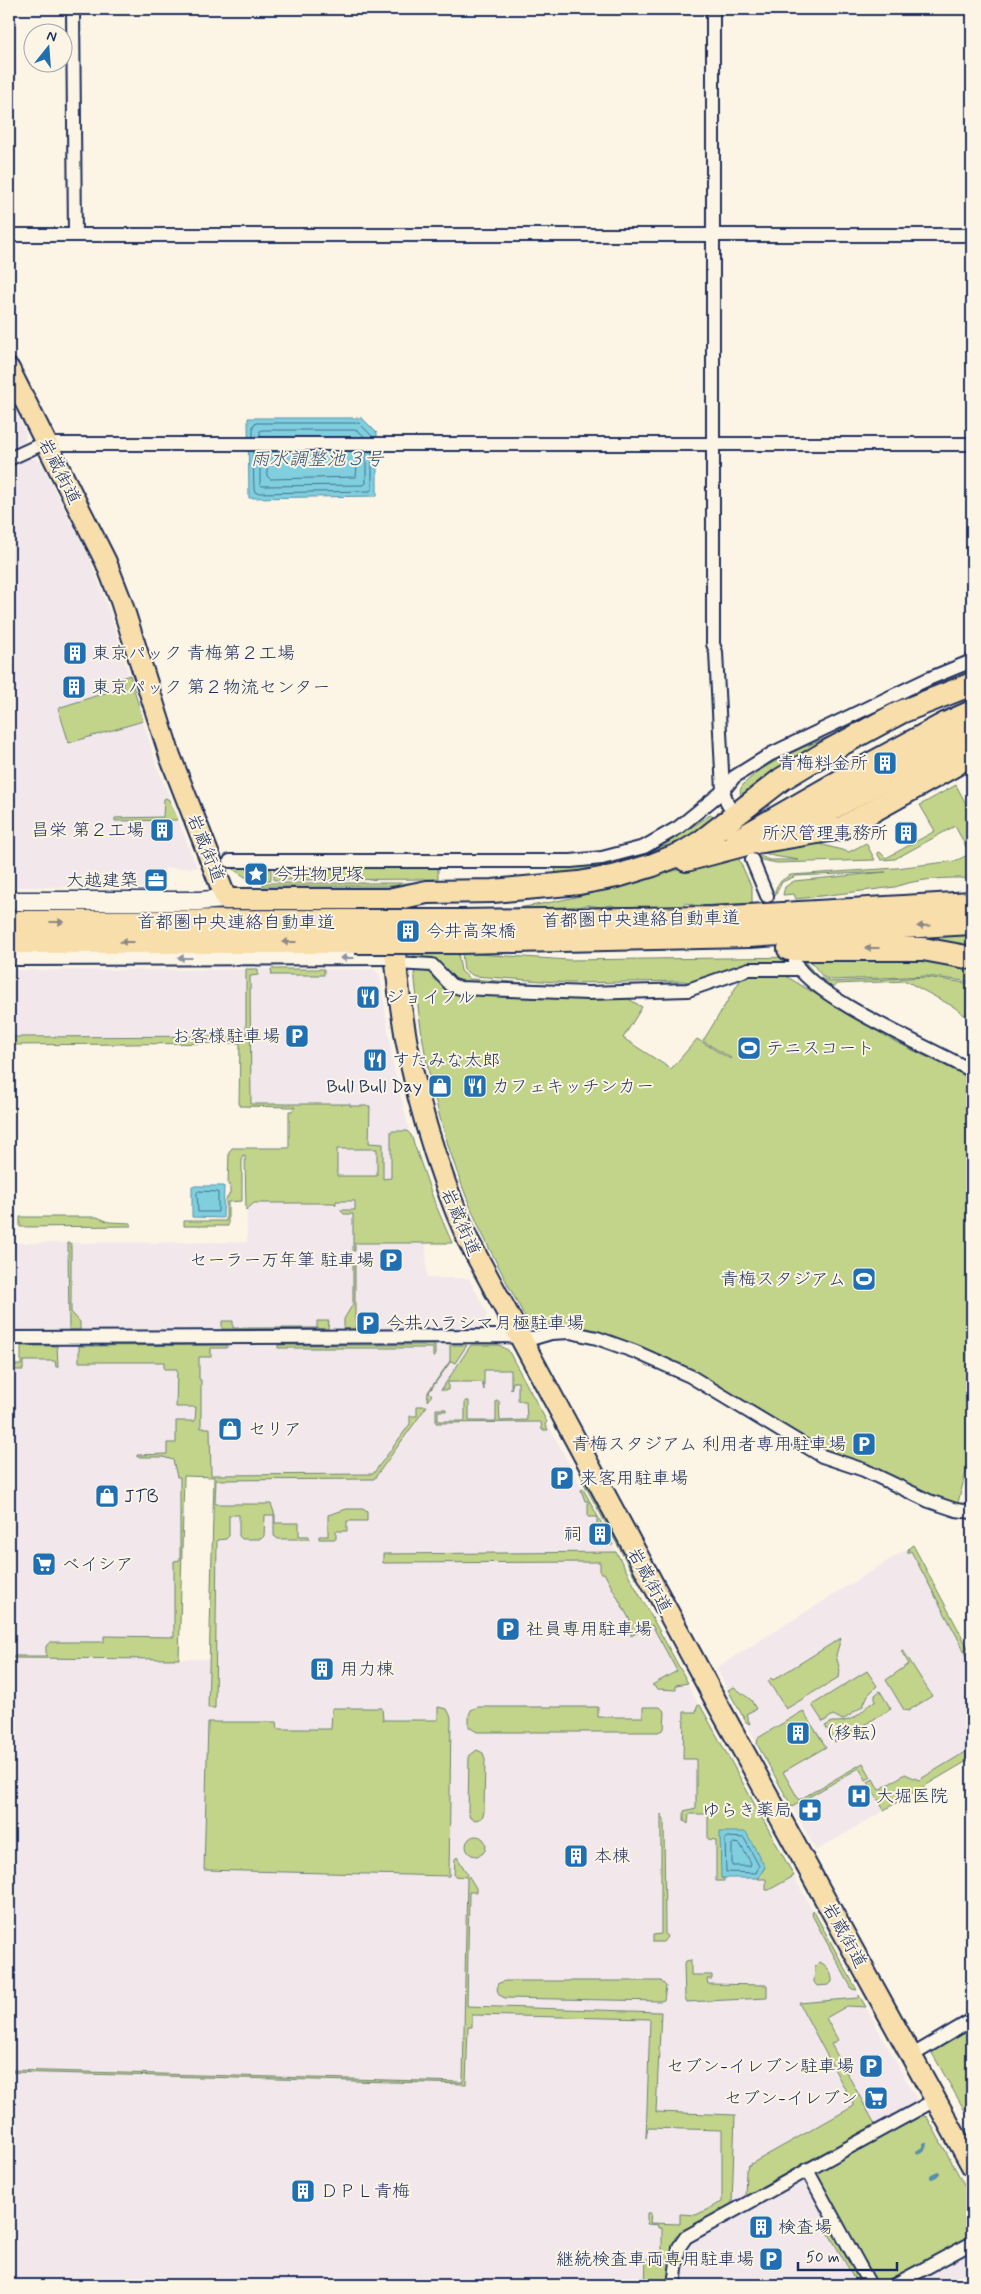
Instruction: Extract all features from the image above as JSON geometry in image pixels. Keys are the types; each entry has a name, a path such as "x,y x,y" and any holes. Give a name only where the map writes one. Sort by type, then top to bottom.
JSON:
{"highway":[{"path":"393,899 427,892 500,891 604,879 632,872 683,853 701,842 726,815 825,753 901,712 972,684"},
{"path":"726,815 972,688"},
{"path":"726,815 800,791 972,695"},
{"path":"393,899 441,903 554,898 612,885 704,854 740,839 858,771 945,724 972,712"},
{"path":"751,852 972,719"},
{"path":"704,854 751,852 945,747 972,730"},
{"path":"806,834 931,767 972,741"},
{"path":"774,840 842,828 955,765 972,751"},
{"path":"713,918 972,888"},
{"name":"首都圏中央連絡自動車道","path":"9,922 464,935 972,903"},
{"name":"首都圏中央連絡自動車道","path":"9,942 464,935 749,936 972,923"},
{"path":"464,935 566,953 898,948 937,951 972,958"}],"main road":[{"name":"岩蔵街道","path":"9,368 112,575 170,756 226,899 393,899 401,1012 410,1068 437,1164 468,1240 519,1337 972,2166"}],"street":[{"path":"73,9 75,236"},
{"path":"713,9 713,644 716,652 723,791 726,815"},
{"path":"9,235 972,235"},
{"path":"9,459 46,442 55,444 972,444"},
{"path":"230,861 552,861 602,858 632,851 679,826 723,791 734,777 771,754 928,679 972,661"},
{"path":"751,852 767,896"},
{"path":"9,901 199,901 226,899"},
{"path":"9,959 396,961 432,965 447,982 460,988 580,993 688,990 749,969 796,965 814,984 868,1016 972,1071"},
{"path":"9,1338 534,1338 551,1333 570,1332 596,1338 636,1352 690,1376 822,1456 864,1470 929,1501 956,1510 972,1512"},
{"path":"911,2056 972,2020"},
{"path":"674,2285 679,2247 682,2239 935,2100"},
{"path":"807,2170 870,2285"},
{"path":"894,2285 972,2243"}],"shaded area":[{"path":"9,399 26,434 24,444 30,457 40,461 90,559 111,616 157,766 197,868 165,868 165,888 9,887"},
{"path":"374,969 380,975 394,1068 409,1129 421,1166 355,1243 426,1243 427,1278 469,1278 487,1313 484,1328 381,1329 380,1319 356,1319 355,1329 9,1330 9,1243 247,1242 246,1155 295,1156 295,1107 246,1107 246,1036 9,1037 9,970"},
{"path":"499,1345 508,1350 691,1690 917,2099 915,2105 675,2237 668,2285 9,2285 9,1365 21,1365 21,1346","holes":["184,1476 214,1477 209,1659 179,1659"]},
{"path":"913,1545 972,1655 972,1758 816,1851 771,1768 815,1741 758,1745 716,1668"},
{"path":"800,2181 806,2182 863,2285 680,2285 685,2248 688,2242"},
{"path":"972,2249 972,2285 905,2285"}],"green space":[{"path":"972,671 972,674 810,748 813,753 742,799 740,792 743,785 768,765"},
{"path":"130,675 143,721 69,743 58,708 124,687 121,678"},
{"path":"956,785 970,811 972,810 972,880 943,878 895,887 796,899 794,894 783,895 785,887 794,881 886,872 796,876 782,882 775,896 779,883 791,875 896,868 955,861 970,854 955,826 895,859 881,860 877,853 880,852 886,858 935,831 920,805"},
{"path":"164,799 169,800 178,820 115,821 115,818 163,817"},
{"path":"710,815 717,819 699,835 628,867 556,875 555,867 614,864 642,857 660,848"},
{"path":"816,843 849,852 866,843 875,860 777,863 762,860 756,854 769,860 799,860 765,853"},
{"path":"737,855 752,888 752,903 697,906 686,903 682,906 617,907 611,905 601,907 587,905 572,909 508,909 566,899"},
{"name":"今井物見塚","path":"228,866 271,866 271,880 250,880"},
{"path":"274,866 438,867 438,879 274,880"},
{"path":"263,883 418,883 418,886 263,886"},
{"path":"436,919 458,953 461,971 470,979 569,986 689,984 616,988 457,982 436,961 413,957"},
{"path":"972,934 972,951 877,941"},
{"path":"462,953 569,960 806,957 924,959 972,968 972,982 927,976 832,980 823,977 811,962 805,962 818,977 831,982 926,977 972,984 972,1021 954,1007 906,981 836,984 832,989 819,981 803,962 747,963 692,983 684,981 569,983 474,976 464,970"},
{"path":"414,968 433,972 447,990 460,994 576,999 627,998 642,1007 623,1038 671,1069 697,1039 730,1059 703,1041 741,979 749,976 784,975 896,1042 972,1079 972,1450 957,1506 824,1453 670,1360 641,1349 532,1330 480,1229 455,1166 428,1069 417,1002"},
{"path":"246,969 258,969 258,975 250,976 251,1104 350,1104 350,1106 370,1106 369,1143 383,1144 383,1179 391,1178 391,1131 407,1131 411,1135 434,1201 452,1243 355,1243 355,1251 353,1251 353,1214 344,1214 340,1210 355,1210 355,1201 336,1201 336,1205 334,1203 254,1203 246,1210 245,1155 242,1156 242,1201 228,1202 228,1226 184,1226 184,1221 226,1221 226,1199 230,1193 230,1185 228,1185 229,1152 232,1148 289,1148 289,1111 292,1111 295,1107 239,1106 240,1043 9,1045 9,1037 246,1036","holes":["337,1149 377,1149 377,1176 337,1176"]},
{"path":"271,969 324,969 324,975 272,975"},
{"path":"20,1217 97,1217 109,1222 131,1223 131,1226 20,1227"},
{"path":"68,1243 71,1243 71,1312 80,1322 80,1330 69,1330"},
{"path":"353,1263 355,1263 355,1329 344,1329 344,1319 353,1304"},
{"path":"222,1321 233,1321 233,1328 317,1328 317,1321 329,1321 328,1329 222,1329"},
{"path":"227,1345 227,1348 211,1348 211,1357 199,1357 201,1428 210,1428 211,1475 373,1474 410,1424 410,1416 417,1416 417,1406 427,1406 374,1479 216,1480 215,1504 271,1504 275,1515 275,1523 299,1523 299,1536 309,1536 309,1539 278,1539 274,1536 274,1515 265,1515 264,1536 261,1539 242,1539 239,1536 239,1515 229,1515 229,1536 226,1539 217,1540 215,1708 208,1708 214,1477 184,1476 179,1659 9,1658 9,1656 46,1656 46,1646 50,1642 104,1642 104,1636 174,1637 174,1561 180,1560 180,1477 177,1477 173,1460 163,1457 137,1457 137,1455 167,1454 167,1443 176,1443 176,1421 195,1421 196,1407 176,1407 177,1369 164,1369 164,1362 79,1362 79,1346"},
{"path":"278,1345 435,1345 435,1357 433,1357 433,1348 278,1348"},
{"path":"450,1345 467,1345 455,1363 451,1361 429,1392 432,1395 427,1401 428,1392 450,1361"},
{"path":"471,1345 499,1345 508,1350 547,1422 545,1424 548,1430 542,1430 541,1422 436,1423 436,1409 446,1409 446,1411 438,1411 438,1421 465,1421 465,1401 469,1401 469,1421 496,1421 496,1401 499,1401 500,1421 527,1420 526,1401 518,1401 518,1382 513,1382 511,1390 511,1370 484,1370 484,1390 482,1382 448,1382 448,1390 441,1390"},
{"path":"21,1346 57,1346 58,1367 56,1367 55,1361 23,1361 23,1370 9,1370 9,1365 21,1365"},
{"path":"585,1478 639,1578 636,1579 582,1480"},
{"path":"583,1489 613,1545 597,1545 597,1517 588,1517 588,1501 585,1501 581,1490"},
{"path":"347,1509 363,1509 367,1512 367,1521 347,1521 347,1531 336,1531 336,1539 319,1539 319,1536 328,1536 328,1515"},
{"path":"913,1545 972,1655 972,1672 961,1644 911,1551 907,1553"},
{"path":"616,1552 688,1683 676,1685 676,1690 658,1689 652,1685 677,1671 652,1625 631,1636 631,1622 604,1573 600,1573 600,1562 383,1563 383,1554"},
{"path":"841,1638 836,1655 840,1671 839,1677 786,1709 768,1681 771,1678 773,1680"},
{"path":"903,1650 932,1696 908,1711 904,1710 886,1680 909,1664 901,1651"},
{"path":"867,1671 877,1686 868,1695 863,1706 843,1720 833,1715 823,1722 812,1705"},
{"path":"734,1687 751,1700 756,1709 746,1714 750,1724 746,1722 728,1690"},
{"path":"880,1691 891,1709 835,1742 825,1726 832,1722 849,1720 858,1715 870,1703 875,1702 875,1695"},
{"path":"700,1705 794,1876 769,1890 766,1890 766,1879 758,1879 765,1867 721,1878 724,1878 724,1881 716,1881 716,1840 708,1839 708,1814 689,1814 688,1824 684,1821 684,1811 696,1808 696,1759 683,1759 684,1712 696,1712 697,1706"},
{"path":"438,1707 447,1709 451,1717 449,1876 204,1870 208,1722 276,1722 277,1729 331,1729 332,1708 382,1708 383,1720 438,1720"},
{"path":"478,1707 598,1707 598,1717 643,1717 643,1707 660,1707 665,1712 664,1729 658,1732 477,1732 469,1727 469,1715 471,1710"},
{"path":"803,1711 826,1747 783,1772 799,1800 863,1763 871,1777 866,1780 859,1768 792,1807 757,1744 758,1738"},
{"path":"972,1748 972,1758 884,1810 868,1782 873,1779 879,1790 905,1774 919,1780"},
{"path":"477,1750 483,1753 485,1759 484,1812 482,1818 476,1820 470,1818 468,1812 469,1756"},
{"path":"661,1814 664,1819 665,1933 667,1937 663,1942 653,1942 653,1935 661,1934"},
{"path":"476,1836 483,1839 486,1846 483,1853 476,1856 469,1853 466,1846 469,1839"},
{"path":"457,1857 476,1888 476,1892 469,1892 467,2006 661,2012 656,2112 735,2115 732,2205 675,2237 668,2285 645,2285 646,2259 662,2259 662,2228 658,2228 658,2225 647,2224 647,2213 651,2213 650,2223 680,2224 680,2214 696,2215 722,2202 722,2130 648,2128 646,2138 650,2019 472,2015 472,2027 468,2027 466,2084 9,2072 9,2070 463,2082 467,1877 454,1876 455,1859"},
{"path":"813,1910 857,1990 852,1989 812,1915"},
{"path":"691,1960 691,1975 712,1975 712,1979 707,1979 708,1984 767,1985 767,1998 687,2002 685,1998 684,1965 686,1961"},
{"path":"819,1962 827,1967 830,1973 832,1982 829,1985 817,1986 814,1982 815,1966"},
{"path":"505,1981 661,1981 666,1986 664,2000 660,2001 505,1998 499,1995 497,1989 499,1983"},
{"path":"859,1995 866,2007 847,2006 826,2018 838,2040 831,2044 876,2126 871,2126 870,2129 745,2197 746,2170 749,2165 854,2106 799,2003 858,1998"},
{"path":"972,2024 972,2107 965,2111 932,2053 933,2047"},
{"path":"920,2115 927,2117 972,2199 972,2237 884,2285 877,2285 816,2177 818,2170"},
{"path":"829,2224 863,2285 858,2285 825,2227"}],"water":[{"name":"雨水調整池３号","path":"248,418 362,418 377,433 377,496 249,498"},
{"path":"192,1186 224,1186 223,1218 192,1217"},
{"path":"720,1832 746,1832 765,1867 758,1878 721,1878"}],"waterway":[{"path":"918,2152 923,2149 925,2144"},
{"path":"932,2177 938,2174"}],"place":[{"name":"東京パック 青梅第２工場","path":"75,653"},
{"name":"東京パック 第２物流センター","path":"74,687"},
{"name":"青梅料金所","path":"885,763"},
{"name":"昌栄 第２工場","path":"162,830"},
{"name":"所沢管理事務所","path":"906,833"},
{"name":"今井物見塚","path":"256,874"},
{"name":"大越建築","path":"156,880"},
{"name":"今井高架橋","path":"408,931"},
{"name":"ジョイフル","path":"368,997"},
{"name":"お客様駐車場","path":"297,1036"},
{"name":"テニスコート","path":"749,1048"},
{"name":"すたみな太郎","path":"375,1060"},
{"name":"Bull Bull Day","path":"440,1086"},
{"name":"カフェキッチンカー","path":"475,1086"},
{"name":"セーラー万年筆 駐車場","path":"391,1260"},
{"name":"青梅スタジアム","path":"864,1279"},
{"name":"今井ハラシマ月極駐車場","path":"368,1323"},
{"name":"セリア","path":"230,1429"},
{"name":"青梅スタジアム 利用者専用駐車場","path":"864,1444"},
{"name":"来客用駐車場","path":"562,1478"},
{"name":"JTB","path":"107,1496"},
{"name":"祠","path":"600,1534"},
{"name":"ベイシア","path":"44,1564"},
{"name":"社員専用駐車場","path":"508,1629"},
{"name":"用力棟","path":"322,1669"},
{"name":"（移転）","path":"798,1733"},
{"name":"大堀医院","path":"859,1796"},
{"name":"ゆらき薬局","path":"810,1810"},
{"name":"本棟","path":"576,1856"},
{"name":"セブン-イレブン駐車場","path":"871,2066"},
{"name":"セブン-イレブン","path":"876,2098"},
{"name":"ＤＰＬ青梅","path":"303,2191"},
{"name":"検査場","path":"761,2227"},
{"name":"継続検査車両専用駐車場","path":"771,2259"}]}
